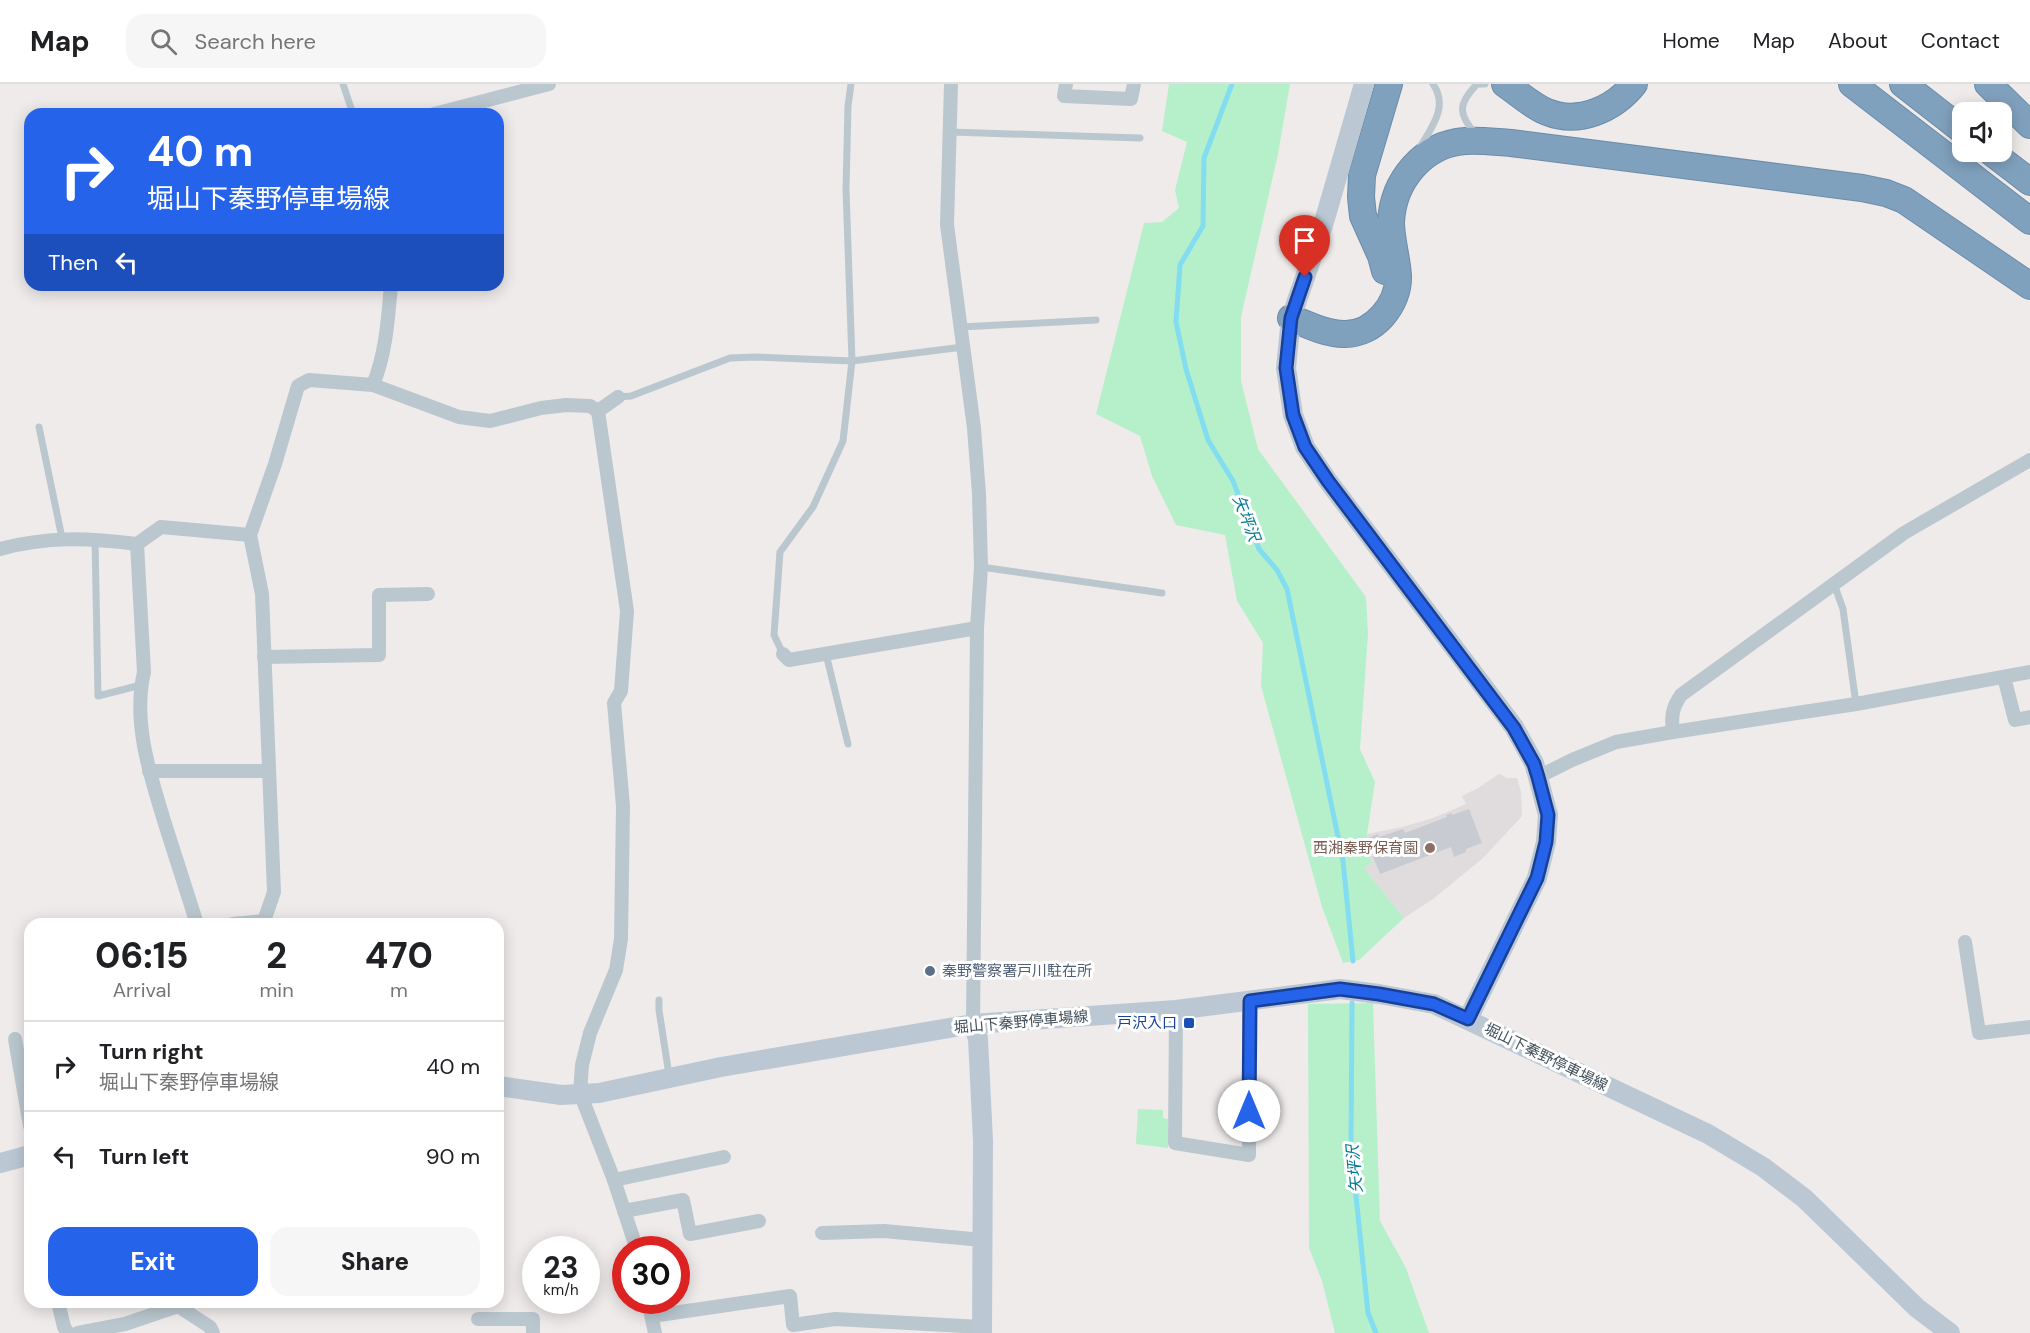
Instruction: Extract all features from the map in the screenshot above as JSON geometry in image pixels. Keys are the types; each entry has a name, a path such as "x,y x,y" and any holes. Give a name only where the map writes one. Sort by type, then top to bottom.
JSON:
{"highway":[{"path":"1505,84 1547,112 1570,117 1590,115 1623,97 1634,84"},
{"path":"1852,84 2030,220"},
{"path":"1903,84 1952,122"},
{"path":"1988,84 2030,125"},
{"path":"1291,318 1319,318 1335,321 1355,319 1372,306 1382,291 1386,273 1364,216 1361,197 1362,175 1383,85"},
{"path":"1291,318 1318,329 1346,334 1368,327 1386,312 1393,301 1398,275 1392,238 1392,210 1398,189 1407,172 1424,156 1440,147 1464,141 1488,141 1862,188 1886,193 1904,200 2030,286"},
{"path":"2004,162 2030,182"}],"main road":[{"path":"1383,85 1324,222 1291,318 1286,368 1293,415 1305,447 1328,481 1514,728 1534,764 1538,777 1548,815 1546,842 1537,878 1468,1019"},
{"name":"堀山下秦野停車場線","path":"504,1087 561,1095 599,1093 721,1067 973,1024 1176,1010 1340,989 1388,995 1434,1004 1468,1019 1708,1134 1763,1167 1803,1198 1917,1308 1950,1333"},
{"path":"973,1024 978,1039 982,1119 982,1330"},
{"path":"0,1163 24,1157"}],"street":[{"path":"457,108 549,84"},
{"path":"951,84 947,225 977,461 981,567 977,628 973,1024"},
{"path":"1066,84 1064,96 1131,99 1134,84"},
{"path":"373,385 380,367 386,336 390,291"},
{"path":"265,918 274,892 262,594 250,535 298,386 309,380 373,385 459,417 490,421 541,408 566,405 590,406 598,411 627,611 621,691 614,703 623,806 621,939 616,970 590,1033 582,1065 580,1094 614,1180 632,1236"},
{"path":"598,411 618,397"},
{"path":"1673,732 1671,717 1674,705 1681,695 1904,533 2030,460"},
{"path":"0,549 62,538 137,544 161,527 250,535"},
{"path":"137,544 144,672 141,686 143,742 149,771 195,918"},
{"path":"264,657 379,655 379,595 428,594"},
{"path":"783,654 789,660 977,628"},
{"path":"1538,777 1616,742 1856,704 2030,672"},
{"path":"2004,677 2015,720 2030,717"},
{"path":"149,771 269,771"},
{"path":"1965,942 1979,1033 2030,1027"},
{"path":"1176,1010 1174,1143 1249,1155 1250,1001"},
{"path":"15,1039 24,1064"},
{"path":"614,1180 724,1157"},
{"path":"624,1211 683,1200 690,1234 759,1221"},
{"path":"822,1233 884,1231 983,1240"},
{"path":"655,1333 652,1316 790,1296 793,1325 835,1319 982,1330"},
{"path":"59,1308 64,1327 68,1333"},
{"path":"78,1333 125,1324 167,1308"},
{"path":"182,1308 210,1328 213,1333"},
{"path":"478,1319 533,1319 533,1333"}],"lane":[{"path":"343,84 351,108"},
{"path":"783,654 774,635 780,552 813,507 843,441 852,361 846,189 848,106 851,84"},
{"path":"1407,172 1441,109 1439,92 1433,84"},
{"path":"1485,84 1477,84 1465,96 1462,108 1466,122 1488,141"},
{"path":"950,132 1140,138"},
{"path":"961,327 1096,320"},
{"path":"618,397 631,396 730,358 852,361 963,347"},
{"path":"39,428 62,538"},
{"path":"94,539 98,696 141,686"},
{"path":"981,567 1162,592"},
{"path":"1834,584 1844,609 1856,704"},
{"path":"826,654 848,744"},
{"path":"659,1000 670,1079"}],"shaded area":[{"name":"西湘秦野保育園","path":"1499,774 1507,778 1517,778 1521,792 1522,816 1483,858 1433,899 1404,918 1364,868 1371,863 1367,834 1433,818 1466,804 1462,796"}],"green space":[{"path":"1169,84 1290,84 1278,154 1241,317 1241,381 1258,449 1366,597 1368,634 1360,749 1375,782 1367,834 1371,863 1364,868 1404,918 1359,960 1343,963 1322,907 1261,686 1263,643 1237,601 1225,535 1176,525 1152,476 1140,436 1096,414 1144,223 1162,222 1179,208 1175,190 1187,142 1162,131"},
{"path":"1373,1003 1380,1221 1406,1268 1429,1333 1335,1333 1322,1281 1309,1248 1308,1004"},
{"path":"1138,1109 1163,1110 1163,1118 1168,1119 1168,1148 1136,1144"}],"building":[{"path":"1469,809 1482,843 1454,857 1451,847 1380,874 1366,839 1403,829 1405,833 1447,817 1446,815"}],"waterway":[{"name":"矢坪沢","path":"1232,84 1204,158 1203,226 1180,265 1176,322 1186,369 1208,440 1233,481 1259,549 1277,570 1287,589 1343,861 1353,961"},
{"name":"矢坪沢","path":"1352,1003 1351,1147 1368,1313 1376,1333"}],"place":[{"name":"西湘秦野保育園","path":"1430,848"},
{"name":"秦野警察署戸川駐在所","path":"930,971"},
{"name":"戸沢入口","path":"1189,1023"}],"route":[{"path":"1249,1111 1250,1001 1340,989 1434,1004 1468,1019 1537,878 1546,842 1548,815 1534,764 1514,728 1328,481 1305,447 1293,415 1286,368 1291,318 1305,277"}]}
